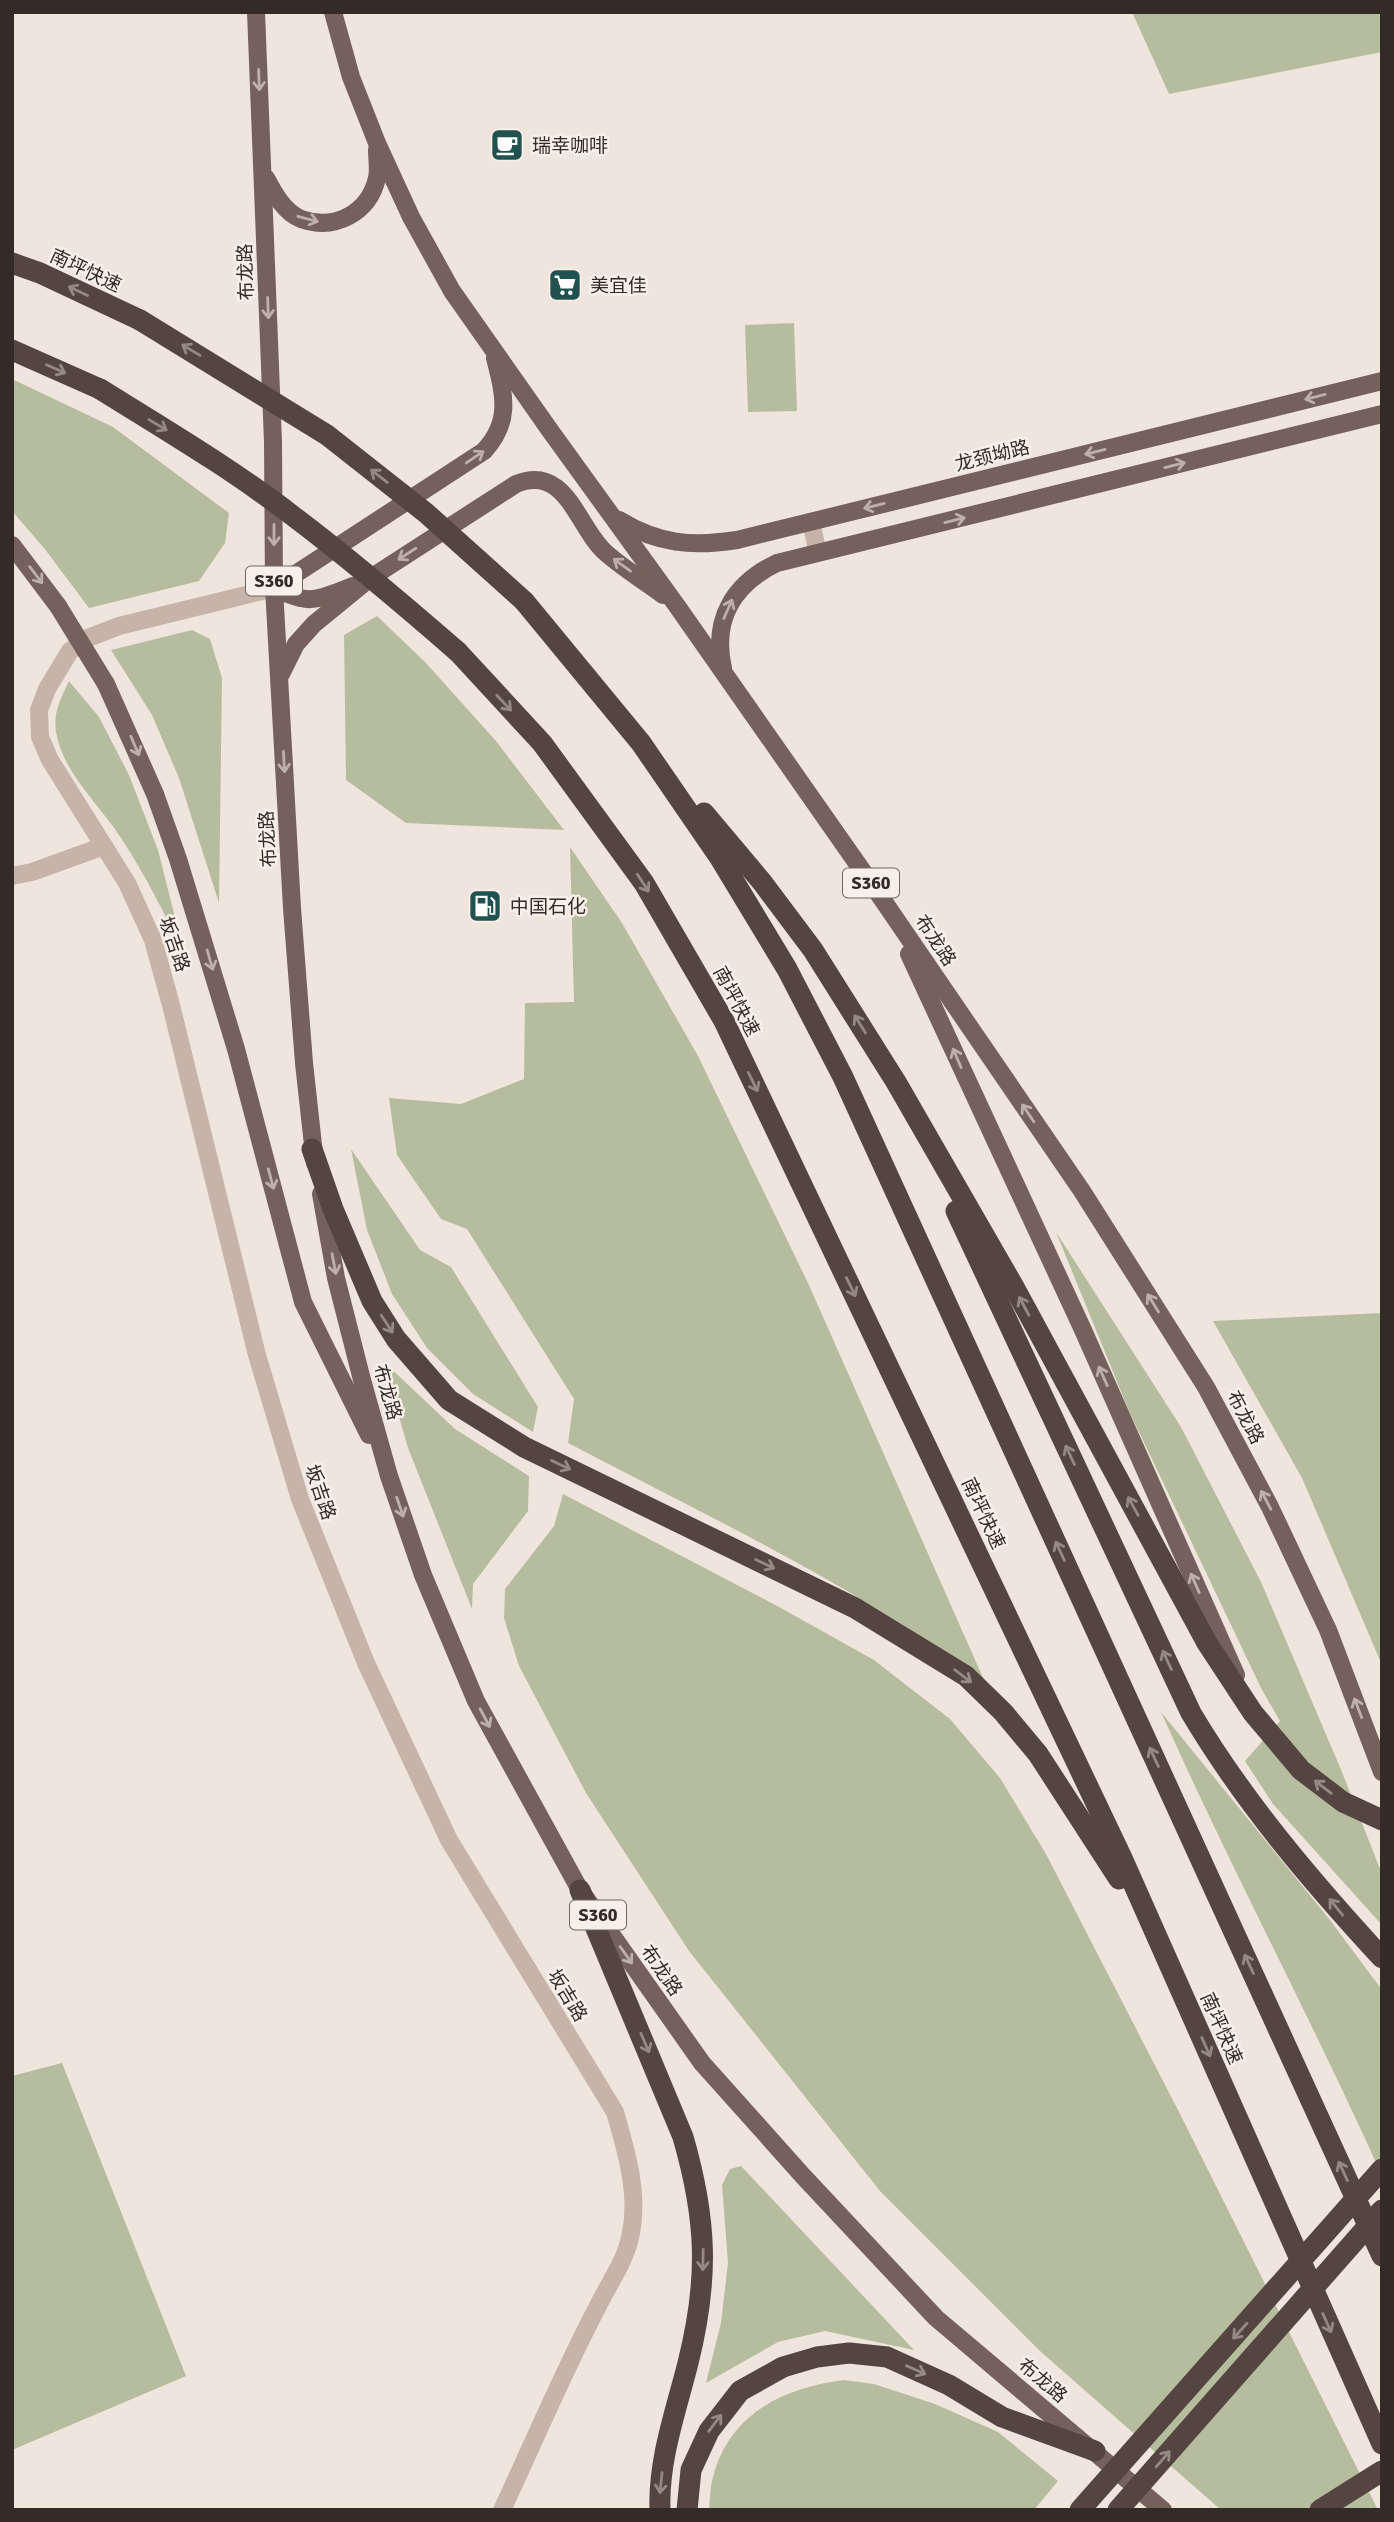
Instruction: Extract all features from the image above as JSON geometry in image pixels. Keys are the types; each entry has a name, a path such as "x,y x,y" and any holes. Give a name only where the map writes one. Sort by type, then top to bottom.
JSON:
{"highway":[{"name":"南坪快速","path":"12,263 40,273 140,320 327,435 426,513 524,601 641,743"},
{"name":"南坪快速","path":"12,349 100,389 202,452 292,514 389,592 458,652 542,743 644,883 724,1021 1086,1783 1382,2444"},
{"path":"641,743 738,854 813,950 895,1082 1014,1287 1207,1643 1253,1713 1301,1770 1343,1802 1382,1820"},
{"path":"641,743 720,858 787,969 844,1077 1382,2256"},
{"path":"895,1082 1191,1713 1220,1762 1267,1823 1344,1917 1382,1958"},
{"path":"312,1149 333,1209 372,1301 396,1339 449,1400 524,1447 855,1608 966,1676 1003,1712 1038,1754 1138,1909 1178,1985"},
{"path":"580,1890 683,2137 695,2177 701,2212 703,2284 688,2363 662,2470 660,2510"},
{"path":"1080,2510 1382,2169"},
{"path":"1118,2510 1382,2210"},
{"path":"687,2510 691,2470 709,2431 740,2392 783,2367 817,2357 849,2353 887,2357 949,2385 1002,2417 1094,2451"},
{"path":"1320,2510 1382,2471"}],"main road":[{"name":"布龙路","path":"256,12 273,442 274,588 292,908 312,1149 336,1278 390,1476 423,1575 476,1701 580,1890 702,2063 936,2318 1163,2510"},
{"name":"布龙路","path":"333,12 351,77 377,142 411,217 452,291 880,895 1082,1191 1206,1387 1270,1507 1328,1630 1382,1772"},
{"path":"262,172 277,200 300,218 326,223 349,218 366,204 378,177 377,142"},
{"path":"274,588 484,451 496,438 503,416 503,398 492,347"},
{"name":"龙颈坳路","path":"614,517 656,538 699,545 737,540 1382,381"},
{"path":"725,675 720,655 723,618 732,600 759,572 777,563 1382,414"},
{"path":"280,678 296,644 314,624 369,579 516,484 528,479 548,482 568,500 604,551 677,606"},
{"path":"12,545 58,606 106,684 155,794 191,897 236,1049 303,1302 390,1476"},
{"path":"274,588 296,599 313,600 369,579"},
{"path":"880,895 930,997 1083,1330 1253,1713"}],"street":[{"path":"811,522 818,553"},
{"name":"坂吉路","path":"274,588 102,632 88,638 71,651 58,669 39,710 40,737 50,760 127,883 153,940 164,974 246,1316 300,1499 366,1663 449,1840 615,2112 627,2154 632,2195 632,2232 621,2267 598,2304 502,2510"},
{"path":"12,876 32,872 104,846"}],"green space":[{"path":"1132,12 1382,12 1382,52 1169,94"},
{"path":"794,323 797,411 748,412 745,325"},
{"path":"12,379 113,427 229,513 225,543 199,581 89,608 12,511"},
{"path":"377,616 426,663 496,741 564,830 406,823 346,780 344,635"},
{"path":"192,630 210,639 222,678 219,903 179,778 152,715 111,650"},
{"path":"69,681 99,717 129,775 158,850 185,957 139,867 112,825 74,775 60,747 56,718 58,705"},
{"path":"570,847 622,923 698,1056 808,1283 984,1680 884,1613 833,1583 728,1525 568,1443 574,1399 467,1229 441,1219 397,1155 389,1098 461,1104 524,1079 525,1003 574,1002"},
{"path":"351,1149 420,1250 451,1267 538,1407 533,1432 473,1394 427,1348 392,1294 367,1230"},
{"path":"1056,1232 1181,1427 1261,1582 1382,1874 1382,1925 1273,1804 1245,1761 1280,1721 1262,1690 1129,1411"},
{"path":"1382,1313 1382,1665 1302,1478 1213,1321"},
{"path":"383,1361 455,1429 529,1476 528,1511 473,1584 472,1609 408,1448"},
{"path":"563,1494 874,1660 950,1719 1000,1778 1046,1854 1179,2112 1378,2510 1221,2510 1040,2351 880,2191 689,1951 586,1793 519,1666 504,1618 505,1589 554,1526"},
{"path":"1161,1712 1330,1920 1382,1990 1382,2176 1215,1829"},
{"path":"62,2063 186,2376 12,2450 12,2076"},
{"path":"741,2166 914,2350 825,2331 778,2342 706,2383 721,2323 728,2263 722,2185 730,2169"},
{"path":"844,2380 874,2384 935,2404 998,2432 1058,2481 1034,2510 709,2510 712,2481 721,2455 746,2420 780,2397"}],"place":[{"name":"瑞幸咖啡","path":"507,145"},
{"name":"美宜佳","path":"565,285"},
{"name":"中国石化","path":"485,906"}]}
